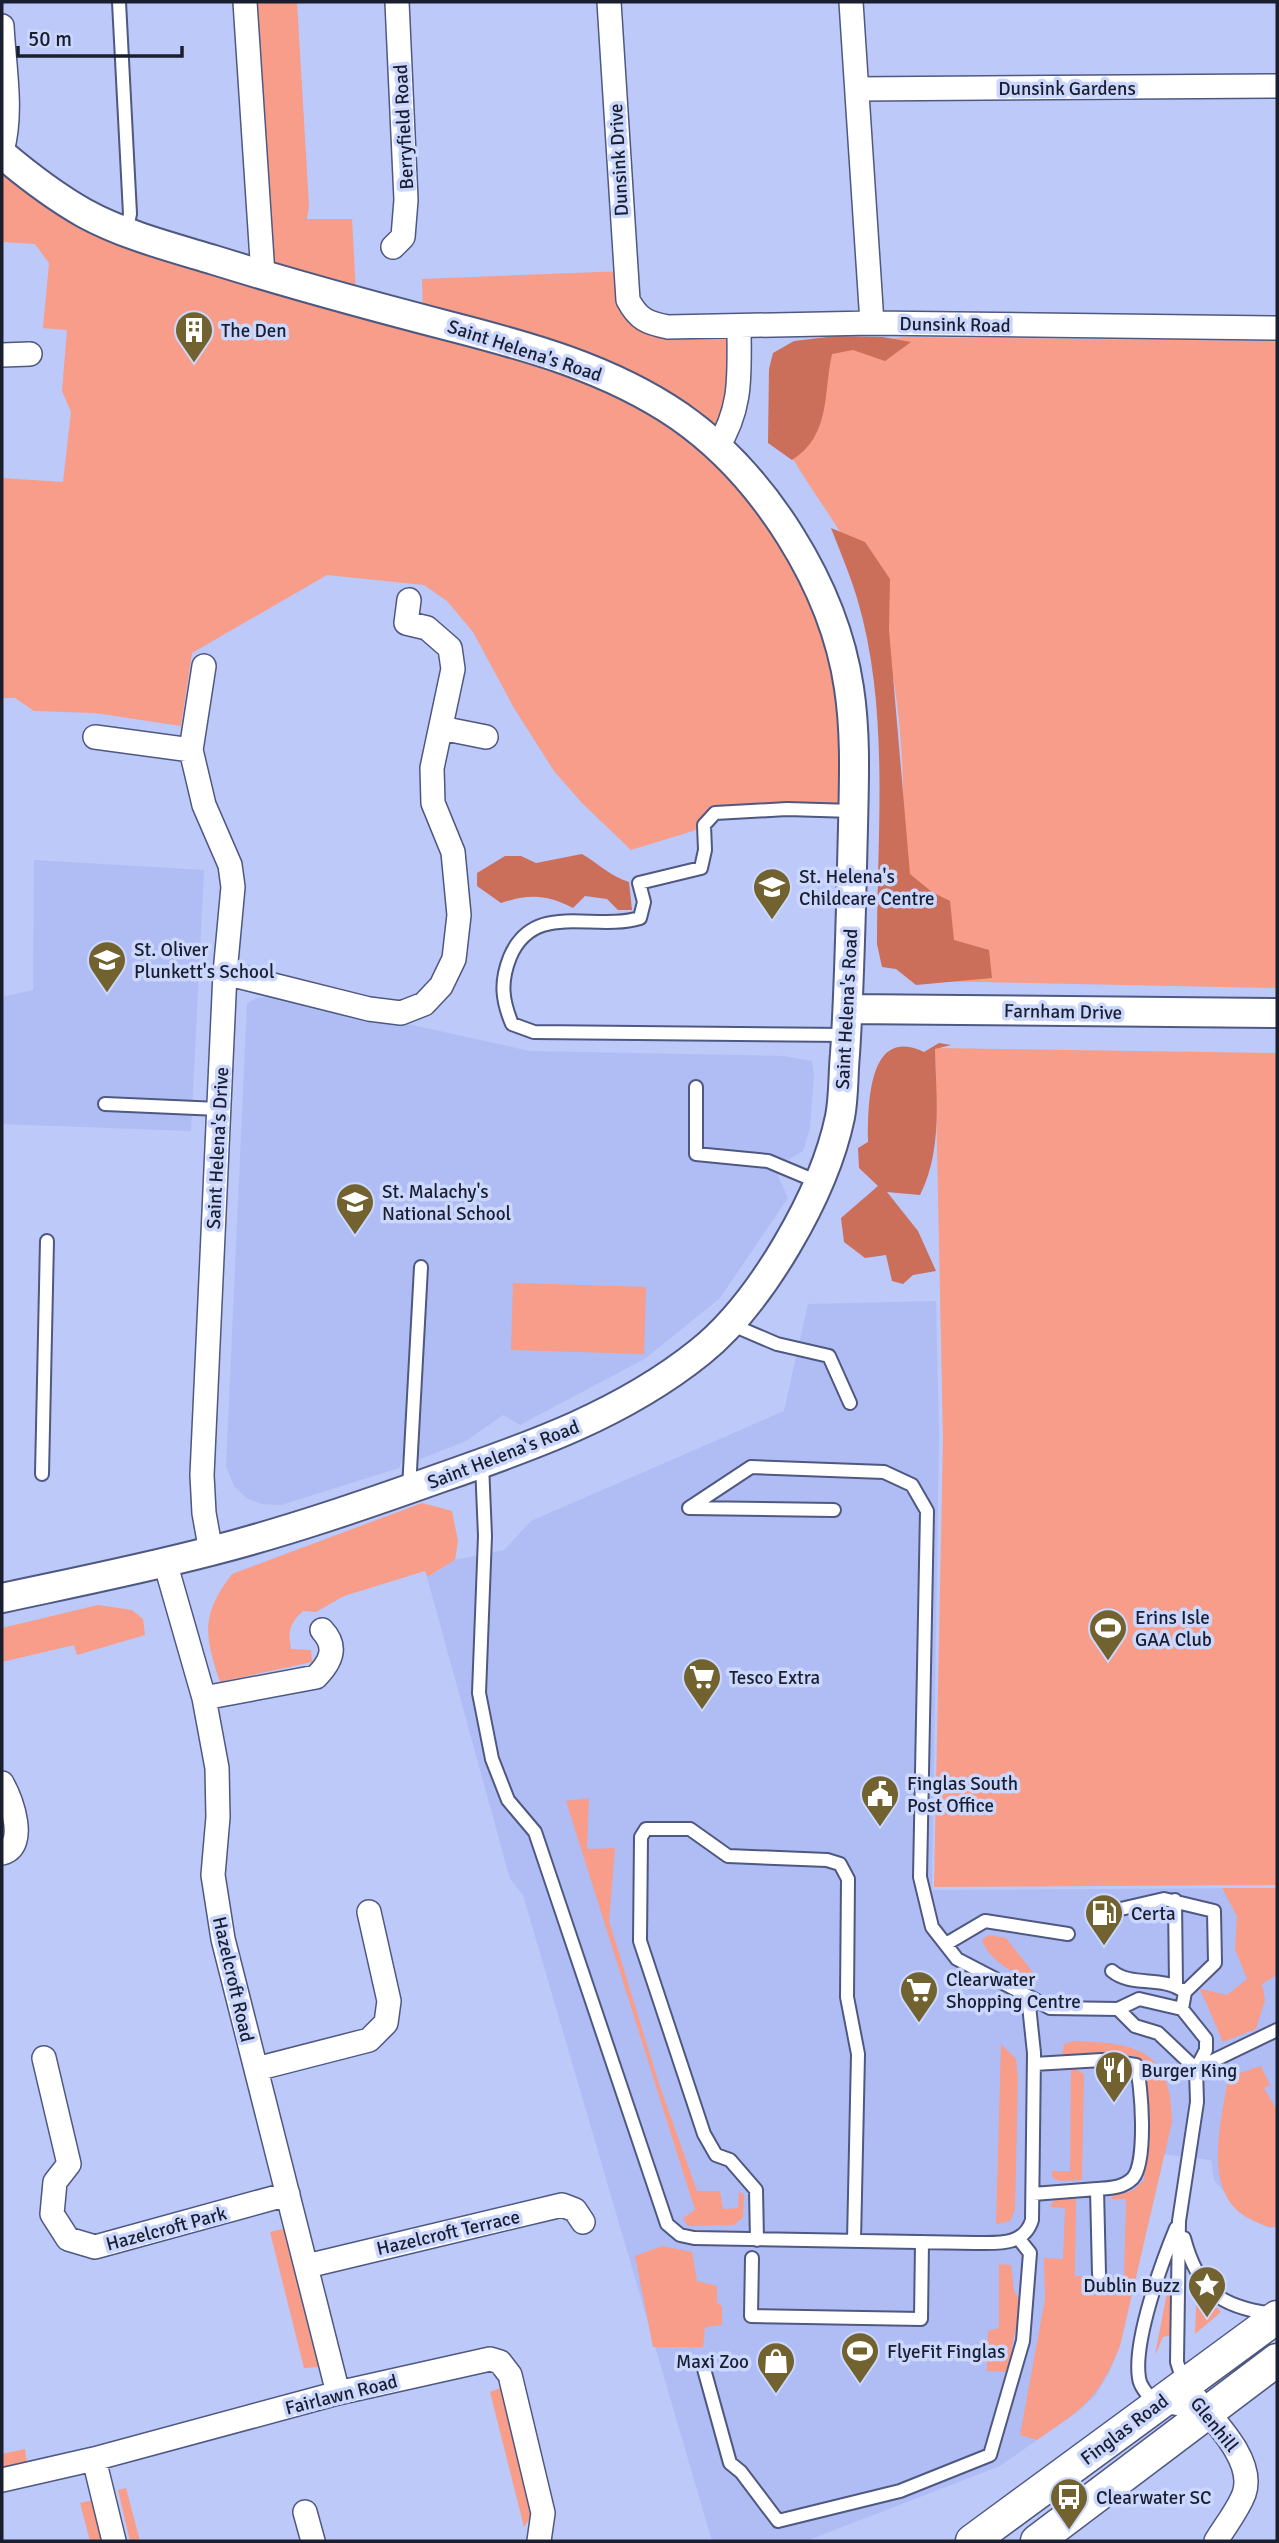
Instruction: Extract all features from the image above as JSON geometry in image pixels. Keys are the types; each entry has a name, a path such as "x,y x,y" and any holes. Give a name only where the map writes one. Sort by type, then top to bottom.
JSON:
{"main road":[{"name":"Finglas Road","path":"972,2541 1277,2316"},
{"name":"Finglas Road","path":"1037,2541 1277,2360"}],"street":[{"path":"245,2 263,275"},
{"name":"Berryfield Road","path":"393,247 403,237 406,200 397,2"},
{"name":"Dunsink Drive","path":"609,2 628,300 636,315"},
{"path":"851,2 872,323"},
{"path":"2,26 6,136 2,153"},
{"name":"Dunsink Gardens","path":"858,89 1277,86"},
{"name":"Saint Helena's Road","path":"2,153 46,191 90,217 127,232 263,275 589,366 683,418 748,480 790,536 823,600 848,680 855,734 847,1022 840,1116 819,1182 754,1295 730,1324 699,1353 646,1391 589,1422 482,1464 322,1520 211,1552 2,1598"},
{"name":"Dunsink Road","path":"636,315 648,323 668,327 872,323 1277,328"},
{"path":"717,449 735,414 738,397 739,326"},
{"path":"2,355 30,354"},
{"path":"225,973 369,1009 401,1013 424,1004 440,986 454,959 459,915 453,852 433,803 432,768 453,669 450,648 427,628 406,623 409,600"},
{"name":"Saint Helena's Drive","path":"204,666 191,750 204,805 230,865 233,887 225,973 202,1475 204,1513 211,1552"},
{"path":"441,728 486,737"},
{"path":"95,737 191,750"},
{"name":"Farnham Drive","path":"847,1022 1277,1013"},
{"name":"Hazelcroft Road","path":"165,1562 204,1698 217,1768 218,1817 213,1875 223,1939 338,2393"},
{"path":"204,1698 316,1676 327,1665 332,1651 330,1638 321,1630"},
{"path":"2,1783 16,1832 15,1843 2,1853"},
{"path":"256,2069 369,2040 386,2023 390,2001 369,1912"},
{"name":"Hazelcroft Park","path":"44,2058 69,2164 55,2182 52,2214 68,2239 95,2247 288,2194"},
{"name":"Hazelcroft Terrace","path":"307,2266 562,2205 575,2210 583,2222"},
{"name":"Fairlawn Road","path":"2,2480 94,2459 338,2393 490,2359 500,2362 510,2375 543,2513 539,2541"},
{"name":"Glenhill","path":"1184,2384 1205,2414 1241,2455 1247,2482 1244,2496 1216,2541"},
{"path":"94,2459 114,2541"},
{"path":"305,2512 313,2541"}],"lane":[{"path":"119,2 130,214 127,232"},
{"path":"847,1022 534,1032 512,1024 503,1001 503,974 518,939 537,926 556,922 623,923 640,918 644,902 639,883 701,868 705,850 704,825 715,813 787,809 853,811"},
{"path":"696,1087 696,1154 768,1161 819,1182"},
{"path":"105,1104 219,1109"},
{"path":"43,1474 47,1241"},
{"path":"409,1489 421,1267"},
{"path":"730,1324 777,1344 829,1356 850,1404"},
{"path":"482,1464 485,1536 479,1693 492,1759 508,1800 535,1832 667,2224 680,2235 687,2237 757,2240 1002,2242 1019,2239 1028,2233 1032,2194 1034,2064 1028,1996"},
{"path":"834,1510 690,1508 751,1467 884,1472 912,1485 927,1511 920,1877 932,1927 957,1959 1050,2008 1118,2009 1139,1999 1182,2009"},
{"path":"757,2240 756,2190 730,2160 716,2155 704,2134 640,1941 641,1837 646,1829 690,1829 728,1856 819,1858 840,1864 848,1879 847,1997 858,2054 854,2241"},
{"path":"1111,1911 1164,1899 1214,1911 1215,1963 1181,1989 1119,1977 1112,1971"},
{"path":"1175,1900 1182,2009 1206,2039 1206,2050 1196,2068 1197,2102 1179,2221 1177,2362 1184,2384"},
{"path":"946,1944 985,1921 1068,1934"},
{"path":"1118,2009 1135,2026 1158,2033 1196,2068"},
{"path":"1196,2068 1277,2030"},
{"path":"1032,2194 1121,2187 1133,2178 1141,2165 1140,2078 1136,2065 1102,2060 1034,2064"},
{"path":"1097,2189 1099,2274"},
{"path":"1179,2221 1190,2259 1204,2287 1215,2296 1246,2311 1277,2316"},
{"path":"1179,2221 1160,2266 1140,2356 1139,2379 1157,2405 1205,2414"},
{"path":"704,2369 730,2463 741,2472 778,2521 900,2491 989,2455 1023,2341 1030,2253 1019,2239"},
{"path":"752,2259 751,2316 921,2319 922,2242"}],"shaded area":[{"path":"248,2 297,2 309,206 307,219 352,219 356,293 264,267"},
{"path":"2,155 90,217 637,391 764,497 836,635 851,809 728,812 693,831 631,850 582,803 554,771 514,708 473,632 447,601 424,585 327,575 192,653 181,726 95,713 34,711 15,698 2,698 2,478 63,482 71,412 62,391 67,330 43,328 49,263 35,244 2,242"},
{"path":"625,271 635,316 738,327 724,436 423,318 422,279"},
{"path":"836,336 883,337 911,342 885,361 853,350 832,354 819,426 805,450 792,460 768,443 769,369 773,353 794,341"},
{"path":"904,337 1277,341 1277,988 926,981 901,960 902,765 899,716 891,668 880,621 856,560 792,457 811,357 841,345"},
{"path":"831,528 865,542 890,579 889,630 910,874 932,892 950,901 954,940 989,950 992,978 916,985 896,969 882,967 877,944 879,770 874,683 857,598"},
{"path":"582,854 629,882 632,910 618,910 607,899 585,896 573,908 537,897 501,903 477,886 477,873 505,856 521,856 536,863"},
{"name":"St. Oliver Plunkett's School","path":"34,860 204,870 191,1131 2,1124 2,997 33,990"},
{"path":"280,996 530,1051 784,1056 812,1061 814,1075 810,1128 803,1151 784,1162 778,1176 788,1198 720,1298 646,1358 520,1425 503,1415 466,1441 415,1461 411,1455 404,1455 399,1468 281,1505 262,1504 248,1499 234,1486 226,1466 247,1004 256,998"},
{"path":"939,1043 951,1045 935,1049 935,1142 927,1178 920,1195 887,1192 918,1231 936,1271 913,1275 903,1284 892,1281 886,1255 865,1258 844,1242 841,1218 878,1186 859,1168 858,1148 868,1142 871,1091 881,1059 891,1049 905,1046 924,1052"},
{"name":"Erins Isle GAA Club","path":"935,1048 1277,1053 1277,1885 934,1887 943,1440"},
{"path":"513,1283 646,1287 644,1354 511,1350"},
{"name":"Clearwater Shopping Centre","path":"936,1301 939,1436 932,1890 1277,1888 1277,2227 1269,2228 1245,2216 1214,2180 1211,2160 1163,2154 1121,2342 1109,2373 1095,2396 1077,2412 1000,2466 806,2541 712,2541 523,1895 510,1879 427,1577 455,1560 504,1550 531,1521 784,1411 808,1304"},
{"path":"422,1503 452,1511 458,1541 455,1560 427,1577 425,1571 344,1596 316,1612 303,1611 291,1628 291,1649 311,1650 312,1662 220,1682 211,1651 208,1626 215,1602 232,1574"},
{"path":"98,1605 132,1610 143,1619 145,1635 77,1655 74,1645 2,1662 2,1628"},
{"path":"589,1798 587,1849 615,1848 609,1921 659,2084 697,2191 720,2191 723,2209 738,2208 739,2192 744,2194 743,2217 734,2225 688,2226 683,2218 695,2210 566,1801"},
{"path":"1222,1888 1277,1888 1277,1975 1262,1984 1265,2000 1256,2029 1223,2042 1200,1989 1227,1995 1247,1979 1235,1949 1237,1916"},
{"path":"989,1935 1006,1938 1035,1975 1011,1970 996,1960 982,1940"},
{"path":"1073,2041 1115,2044 1146,2055 1157,2065 1165,2079 1172,2122 1120,2346 1104,2379 1088,2401 1037,2440 1020,2435 1045,2299 1044,2258 1063,2259 1065,2208 1050,2207 1055,2198 1076,2198 1075,2276 1124,2277 1126,2199 1112,2199 1112,2195 1132,2191 1144,2180 1146,2064 1135,2056 1062,2055 1064,2044"},
{"path":"1001,2044 1016,2059 1018,2078 1015,2210 1010,2221 996,2224"},
{"path":"1261,2066 1270,2085 1264,2088 1277,2110 1277,2227 1258,2223 1236,2208 1225,2193 1218,2156 1228,2077"},
{"path":"1071,2067 1084,2074 1082,2180 1059,2181 1052,2177 1052,2171 1070,2171"},
{"path":"287,2228 321,2362 319,2367 304,2368 270,2232"},
{"path":"662,2246 692,2252 697,2281 717,2286 717,2303 722,2306 722,2325 705,2327 703,2347 653,2347 635,2256"},
{"path":"999,2264 1011,2265 1014,2291 1021,2302 1007,2372 987,2371 988,2331 999,2328"},
{"path":"1171,2272 1177,2277 1172,2335 1163,2337 1155,2355"},
{"path":"1197,2286 1221,2312 1195,2334"},
{"path":"503,2387 537,2508 524,2527 490,2392"},
{"path":"25,2449 27,2463 2,2469 2,2454"},
{"path":"126,2488 140,2541 130,2541 118,2490"},
{"path":"98,2499 107,2541 90,2541 80,2503"}],"place":[{"name":"The Den","path":"194,364"},
{"name":"St. Helena's Childcare Centre","path":"772,921"},
{"name":"St. Oliver Plunkett's School","path":"107,994"},
{"name":"St. Malachy's National School","path":"355,1236"},
{"name":"Erins Isle GAA Club","path":"1108,1662"},
{"name":"Tesco Extra","path":"702,1711"},
{"name":"Finglas South Post Office","path":"880,1828"},
{"name":"Certa","path":"1104,1947"},
{"name":"Clearwater Shopping Centre","path":"919,2024"},
{"name":"Burger King","path":"1114,2104"},
{"name":"Dublin Buzz","path":"1207,2319"},
{"name":"FlyeFit Finglas","path":"860,2385"},
{"name":"Maxi Zoo","path":"776,2395"},
{"name":"Clearwater SC","path":"1069,2531"}]}
